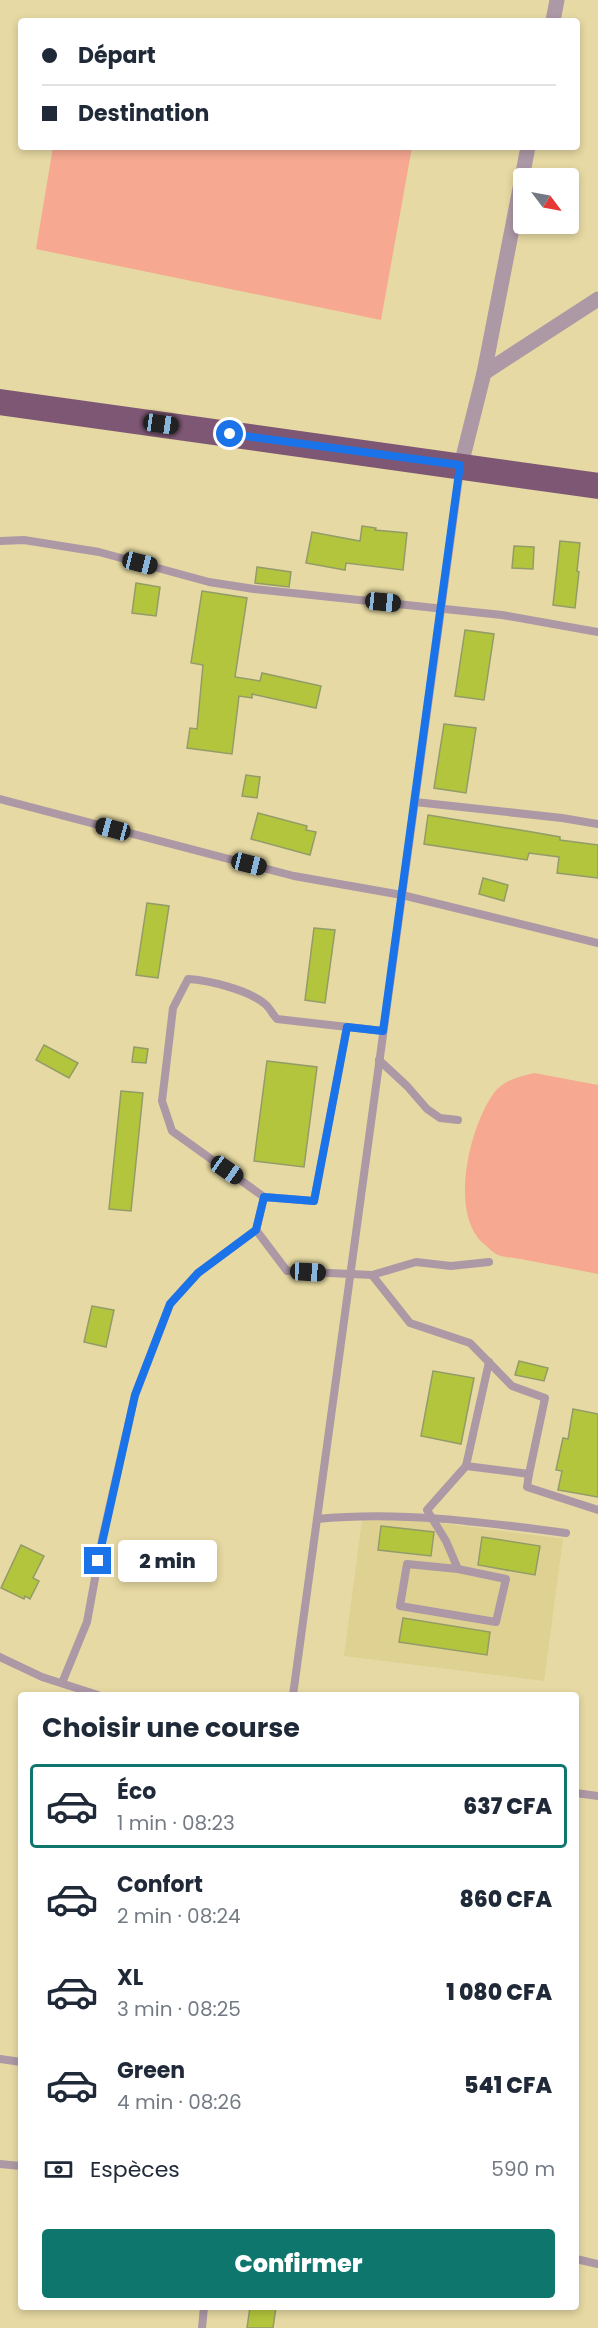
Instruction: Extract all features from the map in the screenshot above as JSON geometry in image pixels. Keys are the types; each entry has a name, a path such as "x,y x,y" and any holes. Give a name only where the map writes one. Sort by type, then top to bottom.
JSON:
{"highway":[{"path":"0,402 598,486"}],"street":[{"path":"554,18 557,0"},
{"path":"460,465 484,373 527,150"},
{"path":"484,373 598,299"}],"lane":[{"path":"293,1692 460,465"},
{"path":"0,541 24,540 99,552 209,582 254,589 502,615 598,632"},
{"path":"0,799 294,876 402,895 598,943"},
{"path":"414,802 598,824"},
{"path":"347,1027 314,1201 264,1197 172,1131 162,1101 172,1008 188,979 235,989 265,1004 277,1019 383,1031"},
{"path":"379,1060 407,1086 427,1109 440,1118 458,1120"},
{"path":"62,1683 87,1622 102,1540 135,1395 170,1304 198,1273 256,1230 264,1197"},
{"path":"256,1230 287,1271 372,1275 416,1262 451,1266 489,1262"},
{"path":"372,1275 410,1323 470,1343 512,1386 545,1398 527,1487 598,1510"},
{"path":"458,1569 446,1541 427,1510 466,1466 489,1362"},
{"path":"466,1466 530,1474"},
{"path":"317,1519 354,1515 473,1521 566,1533"},
{"path":"407,1564 458,1569 506,1579 496,1622 400,1606 407,1564"},
{"path":"0,1657 42,1677 89,1692"},
{"path":"579,1793 598,1796"},
{"path":"0,2059 18,2062"},
{"path":"0,2164 18,2166"},
{"path":"579,2260 598,2264"},
{"path":"202,2328 204,2310"}],"shaded area":[{"path":"52,150 411,150 381,320 36,249"},
{"path":"534,1073 598,1085 598,1274 498,1255 484,1244 473,1230 467,1212 465,1191 467,1169 477,1126 485,1107 502,1085"},
{"path":"363,1513 563,1539 544,1681 344,1656"}],"building":[{"path":"362,526 376,528 375,530 407,533 403,570 346,563 345,570 306,563 312,532 360,541"},
{"path":"560,541 580,543 575,608 553,605"},
{"path":"514,546 534,547 533,569 512,568"},
{"path":"257,567 291,572 289,587 255,583"},
{"path":"136,583 160,587 156,616 132,613"},
{"path":"202,591 247,598 235,677 260,681 262,673 321,686 316,708 252,694 252,698 239,696 232,754 187,748 190,728 197,729 203,665 191,663"},
{"path":"465,630 494,634 484,700 455,696"},
{"path":"444,724 476,728 466,793 434,788"},
{"path":"246,775 260,777 257,798 242,796"},
{"path":"258,813 307,826 306,830 316,832 310,855 251,839"},
{"path":"428,815 598,845 598,878 557,873 559,857 529,853 527,860 424,844"},
{"path":"483,878 508,885 504,901 479,894"},
{"path":"147,903 169,906 158,978 136,975"},
{"path":"314,928 335,930 325,1003 305,1000"},
{"path":"44,1045 78,1063 69,1078 36,1060"},
{"path":"134,1047 148,1049 146,1063 132,1062"},
{"path":"267,1061 317,1067 304,1167 254,1161"},
{"path":"121,1091 143,1093 131,1211 109,1209"},
{"path":"92,1306 114,1310 106,1347 84,1342"},
{"path":"519,1361 548,1368 544,1381 515,1375"},
{"path":"433,1371 474,1378 461,1444 421,1436"},
{"path":"573,1409 598,1414 598,1497 558,1490 562,1471 556,1470 563,1438 568,1439"},
{"path":"381,1526 434,1532 431,1556 378,1550"},
{"path":"482,1537 540,1546 535,1575 478,1565"},
{"path":"21,1545 44,1556 33,1578 39,1581 30,1599 25,1596 24,1599 1,1588"},
{"path":"403,1618 490,1632 487,1655 399,1642"},
{"path":"250,2310 276,2310 273,2328 247,2328"}],"route":[{"path":"98,1561 135,1395 170,1304 198,1273 256,1230 264,1197 314,1201 347,1027 383,1031 460,465 230,434"}]}
